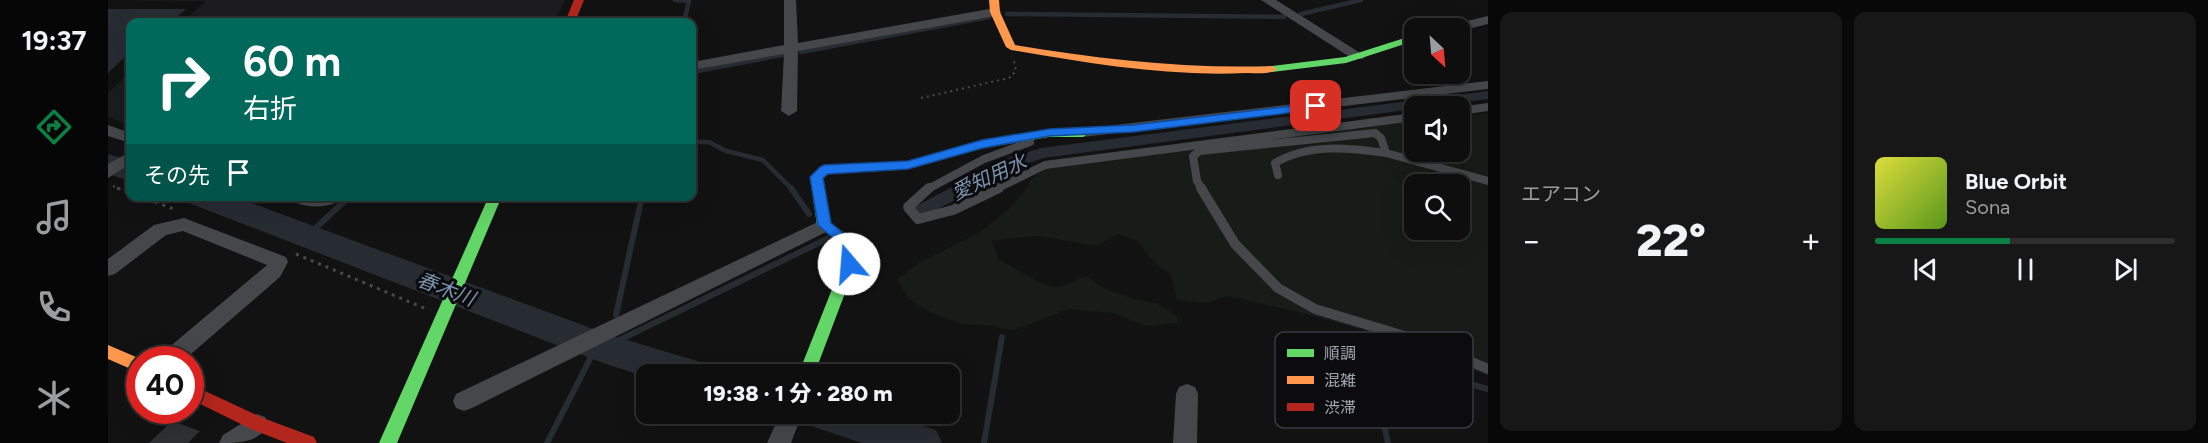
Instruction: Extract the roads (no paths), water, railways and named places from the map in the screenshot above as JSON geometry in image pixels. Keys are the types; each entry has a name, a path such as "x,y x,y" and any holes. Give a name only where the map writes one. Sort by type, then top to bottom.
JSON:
{"street":[{"path":"572,18 579,0"},
{"path":"789,111 792,49 790,0"},
{"path":"1267,0 1358,56"},
{"path":"696,65 792,49 994,6 1011,47 1094,61 1193,70 1282,68 1336,62 1404,40"},
{"path":"1470,24 1488,20"},
{"path":"108,130 126,137"},
{"path":"810,364 849,264 847,242 824,225 816,177 824,170 908,165 982,144 1049,133 1083,133"},
{"path":"108,172 126,160"},
{"path":"388,443 494,201"},
{"path":"108,269 160,230 184,224 279,262 273,272 186,346"},
{"path":"464,401 824,225"},
{"path":"108,352 126,360"},
{"path":"1185,443 1187,394"},
{"path":"204,398 257,424 308,443"},
{"path":"231,443 257,424"},
{"path":"779,443 787,424"}],"lane":[{"path":"1404,118 1045,165 954,210 918,219 908,207 930,187 984,159 1024,143 1083,133 1133,129 1488,85"},
{"path":"1470,110 1488,107"},
{"path":"1386,153 1381,138 1375,133 1200,151 1193,156 1197,181 1235,244 1278,288 1315,309 1391,332"},
{"path":"1278,175 1275,163 1298,153 1346,148 1386,153 1488,181"},
{"path":"1473,363 1488,369"}],"waterway":[{"path":"675,0 689,1 685,18"},
{"path":"1301,14 1361,0"},
{"path":"1007,14 1284,17"},
{"path":"801,52 989,17"},
{"path":"696,71 782,55"},
{"name":"愛知用水","path":"920,211 1014,162 1041,153 1488,95"},
{"path":"696,142 709,142 726,151 763,160 791,188"},
{"name":"春木川","path":"108,163 126,170"},
{"path":"791,188 809,214"},
{"name":"春木川","path":"213,201 603,348 657,364"},
{"path":"307,236 345,201"},
{"path":"616,315 641,201"},
{"path":"547,443 591,357 603,348 827,239"},
{"path":"984,443 1002,337"},
{"path":"1473,385 1488,389"},
{"name":"春木川","path":"858,424 922,443"},
{"path":"1385,428 1388,443"}]}
